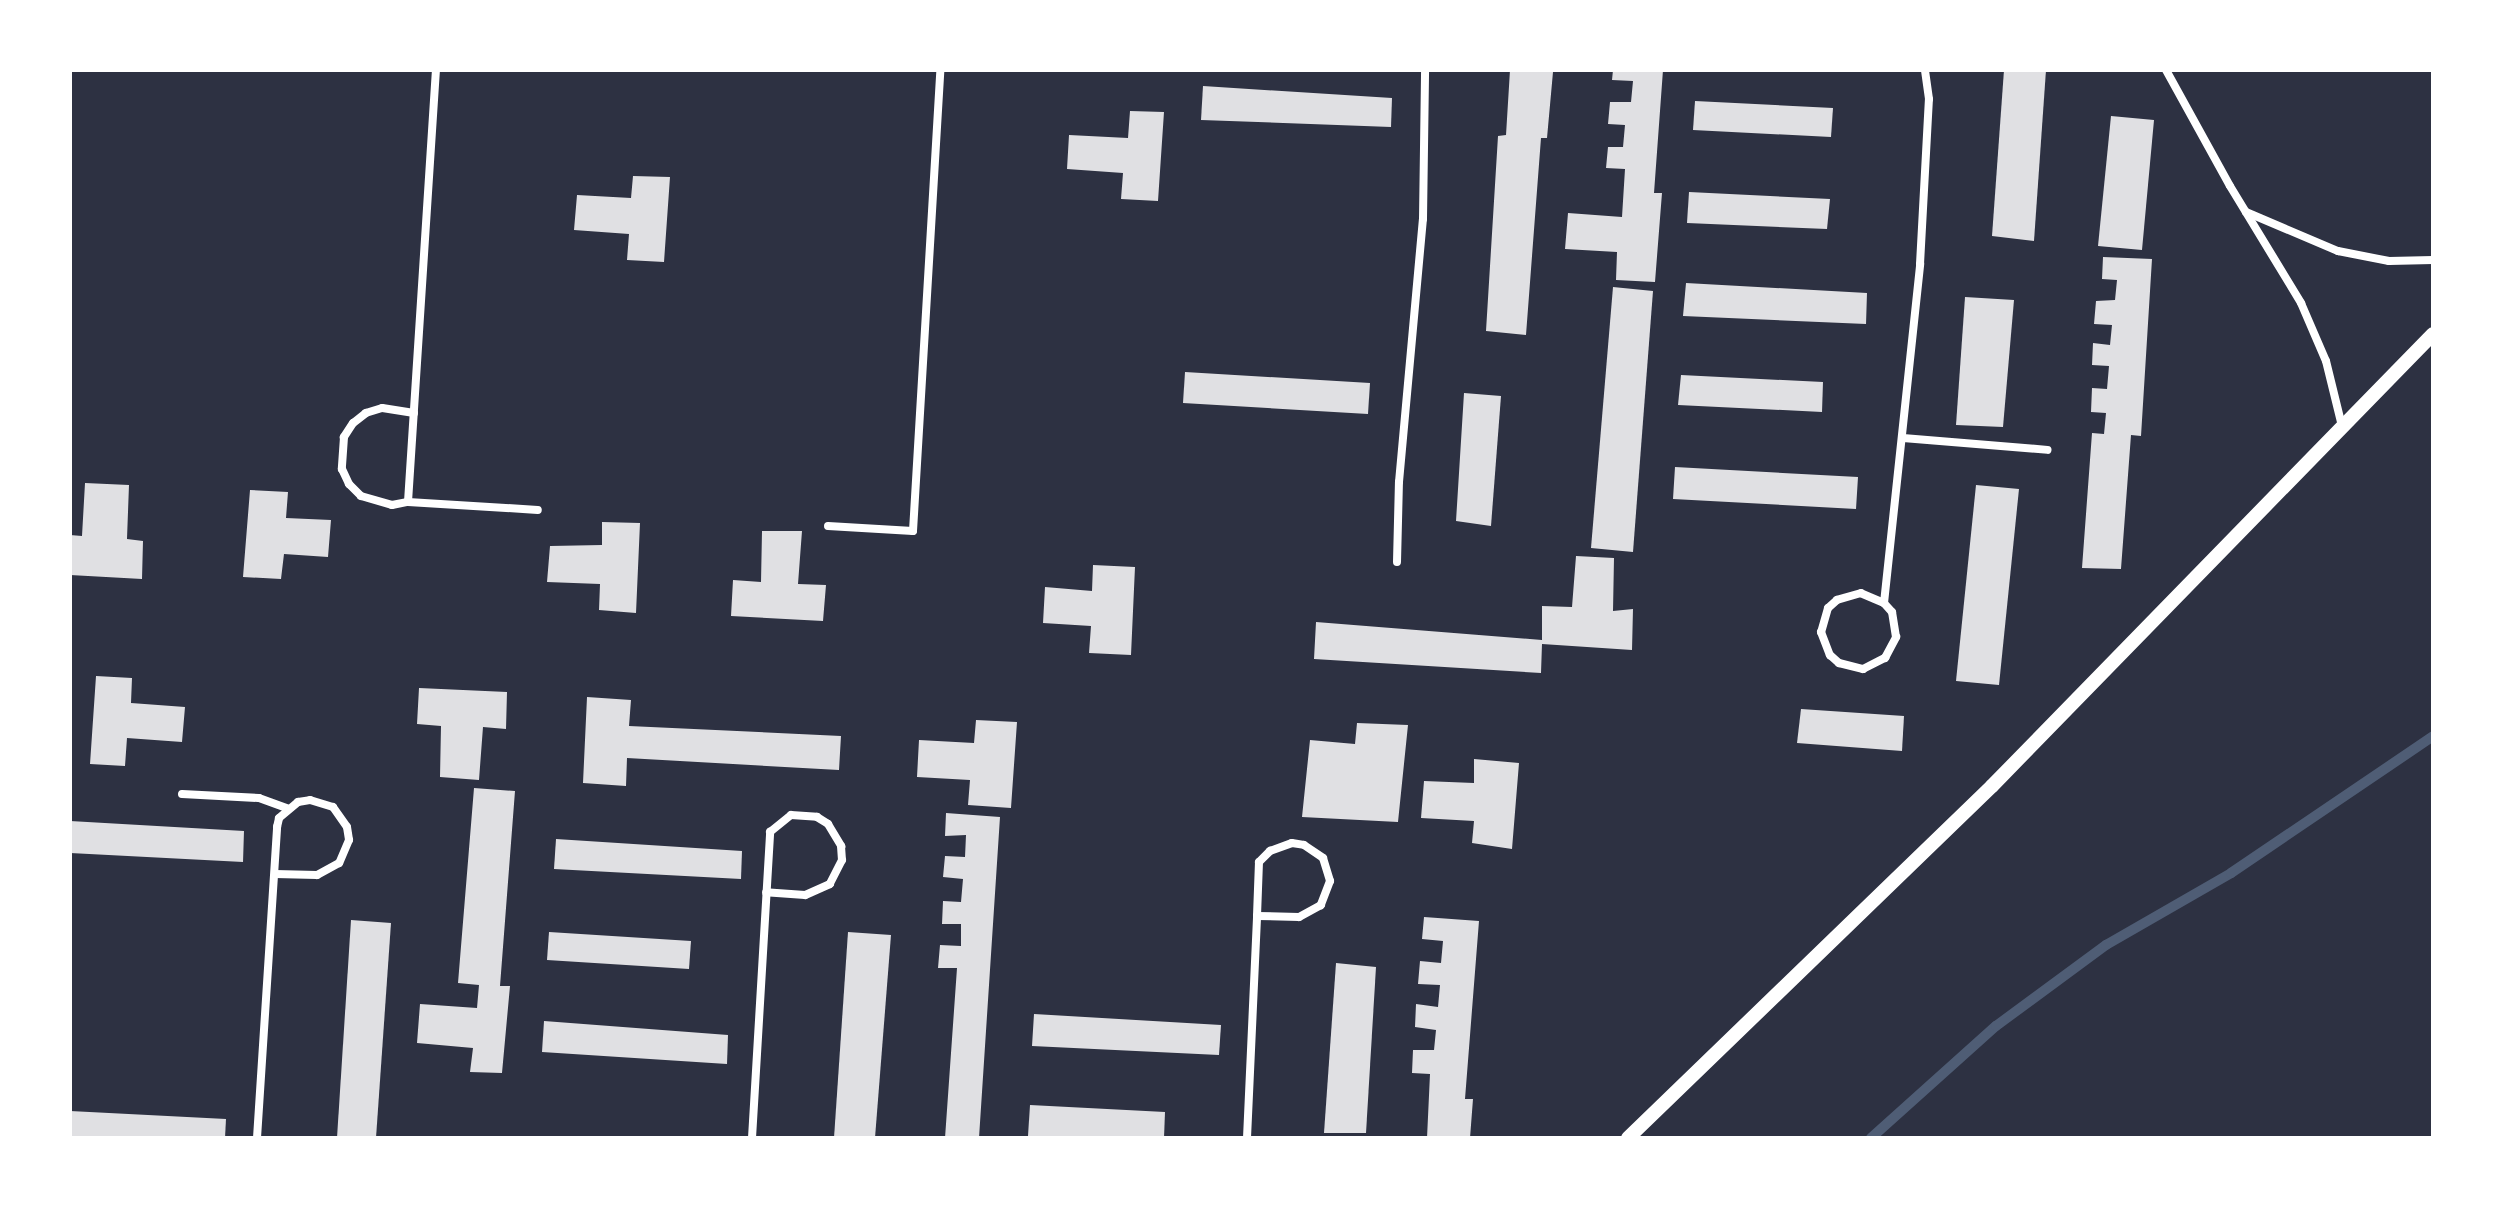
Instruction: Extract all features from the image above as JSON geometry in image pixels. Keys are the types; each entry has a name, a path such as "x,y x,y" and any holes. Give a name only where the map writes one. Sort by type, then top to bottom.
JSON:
{"street":[{"path":"408,502 436,70"},
{"path":"828,526 913,531 940,70"},
{"path":"1397,562 1399,482 1423,219 1425,70"},
{"path":"1884,603 1861,593 1849,594 1828,608 1821,632 1830,655 1851,668 1863,669 1885,658 1896,637 1892,612 1884,603 1920,264 1929,99 1925,70"},
{"path":"2166,70 2314,330 2326,361 2342,426"},
{"path":"2245,212 2338,251 2389,261 2433,260"},
{"path":"1628,1138 1992,786 2433,334"},
{"path":"414,413 382,408 366,413 344,437 340,453 349,484 361,496 376,503 538,510"},
{"path":"1903,438 2048,450"},
{"path":"182,794 259,798 287,808"},
{"path":"257,1138 277,827 279,818 287,808 310,800 333,807 347,827 349,840 346,852 329,871 317,875 275,874"},
{"path":"752,1138 766,892 770,832 779,821 804,814 828,824 841,846 842,860 830,884 805,895 766,892"},
{"path":"1247,1138 1259,862 1280,845 1292,843 1315,850 1323,858 1330,881 1321,905 1299,917 1257,916"}],"building":[{"path":"1510,70 1553,72 1547,138 1541,138 1526,335 1486,331 1498,136 1506,135"},
{"path":"1613,70 1663,70 1654,193 1662,193 1655,282 1616,280 1617,252 1565,249 1568,213 1622,217 1625,169 1606,168 1608,147 1623,147 1625,125 1608,124 1610,102 1631,102 1633,81 1612,80"},
{"path":"2004,70 2046,70 2034,241 1992,236"},
{"path":"1203,86 1392,98 1391,127 1201,120"},
{"path":"1695,101 1833,108 1831,137 1693,130"},
{"path":"1130,111 1164,112 1158,201 1121,199 1123,173 1067,169 1069,135 1128,138"},
{"path":"2111,116 2154,120 2142,250 2098,246"},
{"path":"633,176 670,177 664,262 627,260 629,234 574,230 577,195 631,198"},
{"path":"1689,192 1830,199 1827,229 1687,223"},
{"path":"2103,257 2152,259 2141,436 2131,435 2121,569 2082,568 2092,433 2104,434 2106,413 2091,412 2092,388 2107,389 2109,366 2092,365 2093,343 2110,345 2112,325 2094,324 2096,301 2115,300 2117,280 2102,279"},
{"path":"1686,283 1867,293 1866,324 1683,316"},
{"path":"1613,287 1653,291 1633,552 1591,548"},
{"path":"1965,297 2014,300 2003,427 1956,425"},
{"path":"1185,372 1370,383 1368,414 1183,403"},
{"path":"1681,375 1823,382 1822,412 1678,405"},
{"path":"1464,393 1501,396 1491,526 1456,521"},
{"path":"1675,467 1858,477 1856,509 1673,499"},
{"path":"85,483 129,485 127,539 143,541 142,579 70,575 70,535 82,536"},
{"path":"1976,485 2019,489 1999,685 1956,681"},
{"path":"250,490 288,492 286,518 331,520 328,557 284,554 281,579 243,577"},
{"path":"602,522 640,523 636,613 599,610 600,584 547,582 550,546 602,545"},
{"path":"762,531 802,531 798,584 826,585 823,621 731,616 733,580 761,582"},
{"path":"1576,556 1614,558 1613,611 1633,609 1632,650 1542,644 1541,673 1314,659 1316,622 1542,640 1542,606 1572,607"},
{"path":"1093,565 1135,567 1131,655 1089,653 1091,626 1043,623 1045,587 1092,591"},
{"path":"96,676 132,678 131,703 185,707 182,742 127,738 125,766 90,764"},
{"path":"419,688 507,692 506,729 483,727 479,780 440,777 441,726 417,724"},
{"path":"587,697 631,700 629,726 841,736 839,770 627,758 626,786 583,783"},
{"path":"1801,709 1904,716 1902,751 1797,743"},
{"path":"976,720 1017,722 1011,808 968,805 970,780 917,777 919,740 974,743"},
{"path":"1357,723 1408,725 1398,822 1302,817 1310,740 1355,744"},
{"path":"1474,759 1519,763 1512,849 1472,843 1474,821 1421,818 1424,781 1474,783"},
{"path":"474,788 515,791 500,986 510,986 502,1073 470,1072 473,1048 417,1043 420,1004 477,1008 479,985 458,983"},
{"path":"946,813 1000,817 979,1138 945,1138 957,968 938,968 940,945 961,946 961,924 942,924 943,901 961,902 963,879 943,877 945,856 965,857 966,835 945,836"},
{"path":"70,821 244,831 243,862 70,853"},
{"path":"556,839 742,851 741,879 554,869"},
{"path":"1424,917 1479,921 1465,1099 1473,1099 1470,1138 1427,1138 1430,1074 1412,1073 1413,1050 1434,1050 1436,1030 1415,1027 1416,1004 1438,1007 1440,985 1418,984 1420,961 1441,963 1443,941 1422,939"},
{"path":"351,920 391,923 376,1138 337,1138"},
{"path":"549,932 691,941 689,969 547,960"},
{"path":"848,932 891,935 875,1138 834,1138"},
{"path":"1336,963 1376,967 1366,1133 1324,1133"},
{"path":"1034,1014 1221,1025 1219,1055 1032,1046"},
{"path":"544,1021 728,1035 727,1064 542,1052"},
{"path":"1030,1105 1165,1112 1164,1138 1028,1136"},
{"path":"70,1111 226,1119 225,1138 70,1138"}],"waterway":[{"path":"1871,1138 1996,1026 2106,945 2231,873 2433,736"}]}
